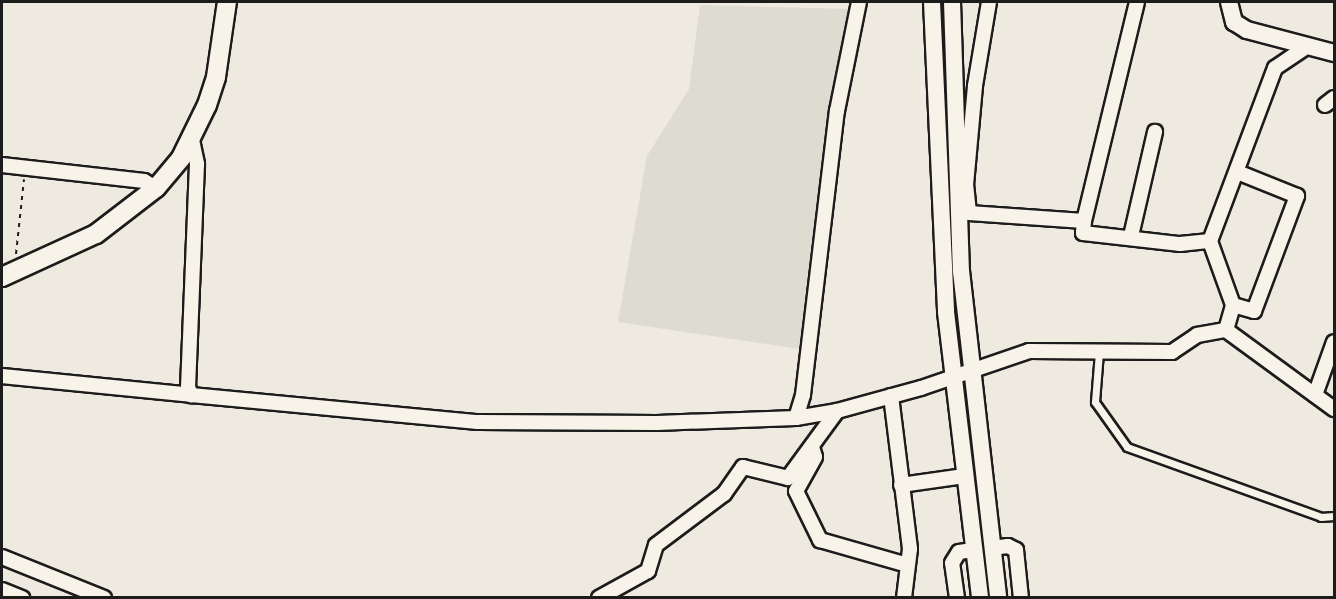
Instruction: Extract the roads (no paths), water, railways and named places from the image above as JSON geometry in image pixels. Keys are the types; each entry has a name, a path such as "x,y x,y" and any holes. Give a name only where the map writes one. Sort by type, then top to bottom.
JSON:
{"main road":[{"path":"8,274 96,234 156,188 192,140 216,77 227,2"}],"street":[{"path":"796,418 803,395 837,111 859,2"},
{"path":"932,2 939,190 952,378 980,597"},
{"path":"952,2 970,371 998,597"},
{"path":"961,167 989,2"},
{"path":"1137,2 1083,233 1131,236 1180,244 1210,241"},
{"path":"1229,2 1231,16 1241,27 1335,53"},
{"path":"1226,330 1233,305 1210,241 1237,172 1260,99 1275,68 1308,46"},
{"path":"1131,236 1155,132"},
{"path":"191,395 188,387 197,164 192,140"},
{"path":"2,165 144,181 156,188"},
{"path":"1233,305 1254,312 1297,196 1237,172"},
{"path":"963,213 1084,221"},
{"path":"2,376 394,416 536,424 796,418 837,411 891,396 1029,351 1173,352 1197,335 1226,330 1335,409"},
{"path":"1315,394 1335,342"},
{"path":"891,396 908,565 904,597"},
{"path":"597,597 648,571 656,545 724,494 743,467 788,478 837,411"},
{"path":"812,447 815,457 796,491 820,540 908,565"},
{"path":"901,485 964,476"},
{"path":"992,548 1008,546 1016,550 1021,597"},
{"path":"957,597 952,563 959,552 973,550"},
{"path":"2,557 104,597"},
{"path":"2,590 22,597"}],"lane":[{"path":"1099,352 1095,402 1126,447 1321,517 1335,516"}]}
